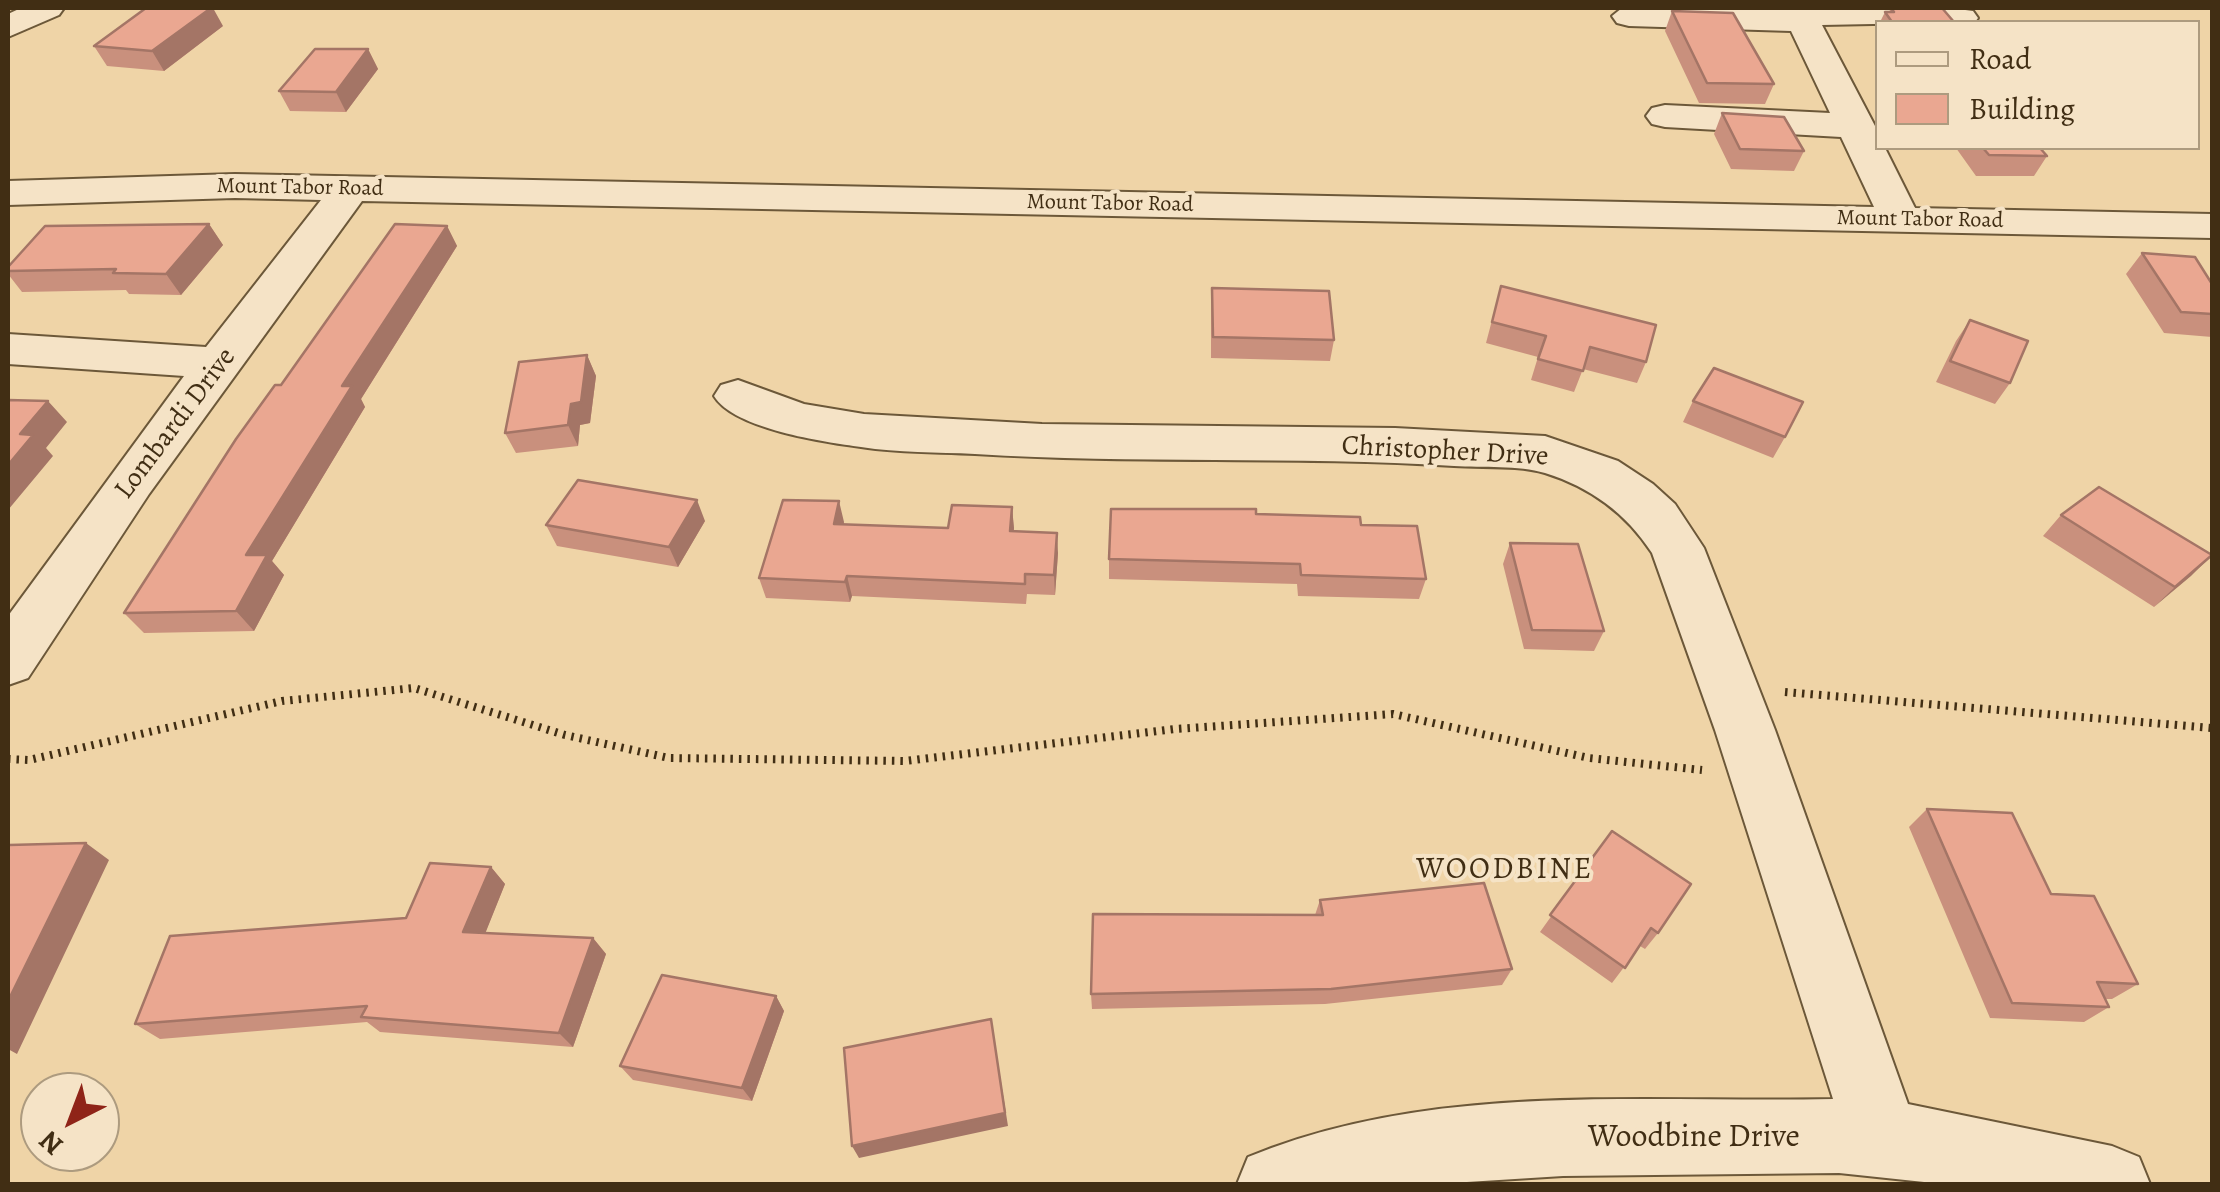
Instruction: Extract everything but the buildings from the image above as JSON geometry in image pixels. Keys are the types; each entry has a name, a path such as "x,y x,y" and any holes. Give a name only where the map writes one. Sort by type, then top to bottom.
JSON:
{"street":[{"path":"8,28 46,8"},
{"path":"1800,14 1862,122 1901,220"},
{"path":"1628,16 1800,14 1961,18"},
{"path":"1666,116 1862,122"},
{"name":"Mount Tabor Road","path":"8,193 175,186 2212,226"},
{"name":"Lombardi Drive","path":"8,662 79,554 350,189"},
{"path":"8,348 222,364"},
{"name":"Christopher Drive","path":"738,396 796,419 864,431 1042,441 1395,446 1545,454 1600,474 1635,497 1657,518 1677,548 1745,730 1815,946 1884,1139"},
{"name":"Woodbine Drive","path":"1275,1184 1298,1175 1395,1155 1578,1138 1884,1139 2019,1160 2112,1184"}],"path":[{"path":"8,759 28,760 282,701 414,688 564,735 669,758 905,762 1175,729 1393,714 1589,758 1674,770 1714,770 1770,693 1788,692 2212,728"}],"district":[{"name":"WOODBINE","path":"1505,871"}]}
